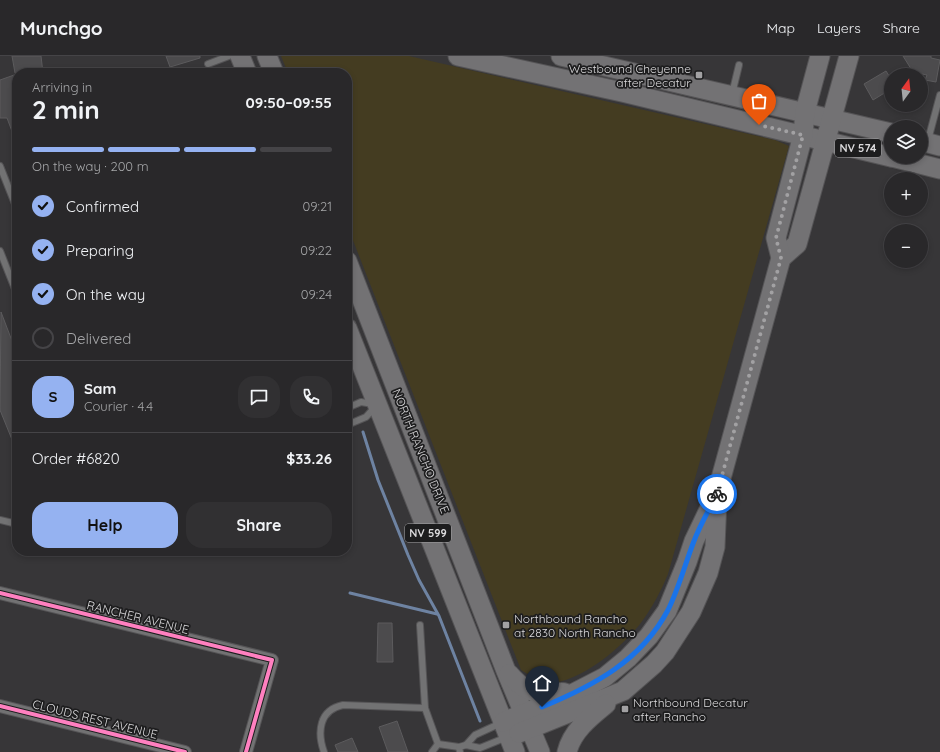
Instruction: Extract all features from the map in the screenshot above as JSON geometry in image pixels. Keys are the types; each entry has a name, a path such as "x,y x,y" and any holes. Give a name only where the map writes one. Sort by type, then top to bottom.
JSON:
{"main road":[{"path":"240,56 245,68"},
{"path":"268,56 272,68"},
{"path":"458,56 622,92 803,135"},
{"path":"561,56 598,60 732,95 805,112"},
{"path":"509,737 528,721 572,694 605,677 628,658 649,636 667,611 694,541 717,493 781,258 776,238 803,135 805,112 820,56"},
{"path":"781,258 797,244 849,56"},
{"name":"NV 574","path":"805,112 884,131"},
{"name":"NV 574","path":"803,135 884,155"},
{"name":"NV 574","path":"920,164 940,169"},
{"name":"NORTH RANCHO DRIVE","path":"352,274 506,671 540,752"},
{"name":"NORTH RANCHO DRIVE","path":"352,341 509,737"},
{"path":"377,404 398,395"},
{"path":"567,752 574,734 582,725 654,664 665,652 683,627 699,597 716,547 717,493"},
{"path":"506,671 519,686 547,694 562,692 572,694"},
{"path":"528,721 623,691"}],"street":[{"name":"RANCHER AVENUE","path":"0,593 272,660 246,752"},
{"name":"CLOUDS REST AVENUE","path":"0,706 185,752"}],"lane":[{"path":"208,64 229,56"},
{"path":"732,95 739,65"},
{"path":"930,143 940,95"},
{"path":"0,166 12,196"},
{"path":"0,251 12,281"},
{"path":"352,406 361,402 377,404"},
{"path":"352,423 366,417 377,404"},
{"path":"0,520 12,523"},
{"path":"420,625 425,708 438,744"},
{"path":"324,752 319,738 322,723 327,713 335,707 343,705 425,708"},
{"path":"438,744 460,750 474,735 509,737"},
{"path":"466,745 480,748 509,737"},
{"path":"432,752 438,744"}],"sand":[{"path":"281,56 409,56 775,140 789,146 668,574 653,604 635,630 613,652 600,662 572,678 558,682 545,683 536,680 521,670 352,238 352,68 286,68"}],"building":[{"path":"12,56 41,56 42,68 14,68"},
{"path":"166,56 200,56 200,58 170,67"},
{"path":"903,56 931,56 931,58 940,60 936,82 928,81 928,68 910,68"},
{"path":"884,72 884,93 873,100 864,84"},
{"path":"12,76 12,131 7,118 0,118 0,80"},
{"path":"1,312 12,341 12,440 0,410"},
{"path":"378,623 392,623 393,662 377,662"},
{"path":"397,721 408,752 388,752 379,727"},
{"path":"352,738 358,752 338,752 335,745"}],"waterway":[{"path":"363,432 378,480 408,555 419,580 439,616 480,721"},
{"path":"350,593 437,614"}],"cycle path":[{"path":"0,593 272,660 246,752"},
{"path":"0,706 185,752"}],"way so far":[{"path":"717,494 781,258 776,238 803,135 759,125"}],"place":[{"name":"Westbound Cheyenne after Decatur","path":"699,75"},
{"name":"Northbound Rancho at 2830 North Rancho","path":"506,625"},
{"name":"Northbound Decatur after Rancho","path":"625,709"}],"route":[{"path":"542,707 589,686 605,677 628,658 649,636 667,611 694,541 717,494"}]}
